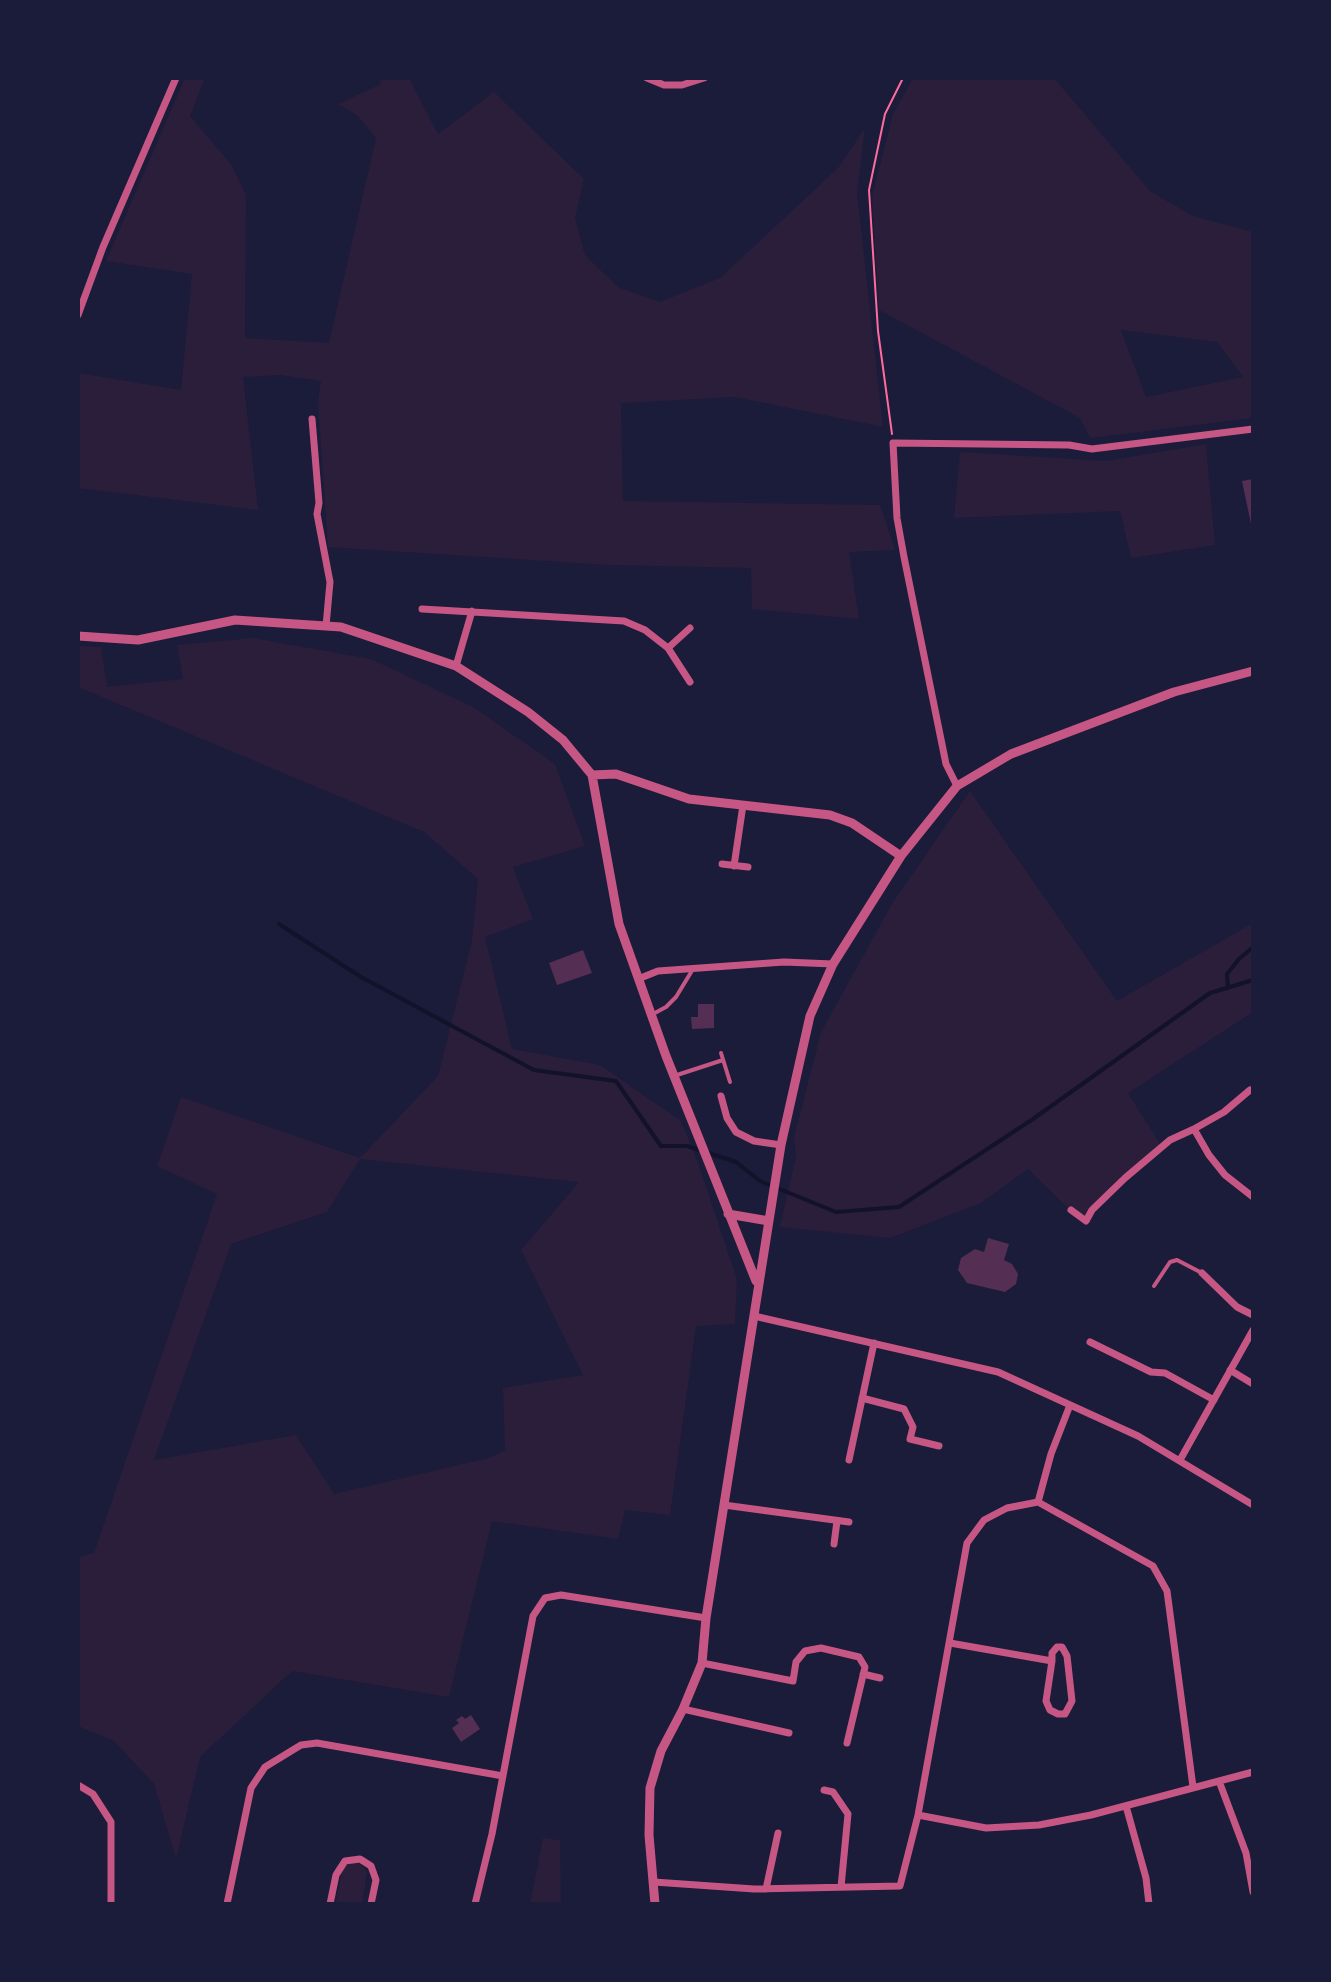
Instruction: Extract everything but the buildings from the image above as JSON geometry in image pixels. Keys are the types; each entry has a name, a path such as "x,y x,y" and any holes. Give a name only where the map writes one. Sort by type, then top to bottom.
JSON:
{"street":[{"path":"78,315 103,247 176,78"},
{"path":"647,78 664,85 682,85 704,78"},
{"path":"312,419 319,503 317,514 330,582 326,626"},
{"path":"957,786 946,764 904,557 897,518 893,443 1069,445 1092,449 1253,429"},
{"path":"422,609 624,621 645,630 668,648 690,682"},
{"path":"456,666 472,611"},
{"path":"78,636 138,640 235,620 341,627 456,666 528,712 563,740 592,775 619,924 674,1076 757,1284"},
{"path":"668,648 690,628"},
{"path":"655,1904 649,1835 650,1788 661,1751 702,1663 706,1618 781,1145 810,1016 833,964 901,856 957,786 1026,749 1174,692 1253,671"},
{"path":"592,775 616,774 689,799 830,815 863,829 901,856"},
{"path":"734,866 743,805"},
{"path":"722,864 748,867"},
{"path":"638,979 658,971 784,962 833,964"},
{"path":"1071,1210 1086,1221 1092,1210 1125,1178 1170,1140 1224,1112 1250,1090"},
{"path":"721,1096 727,1118 736,1132 754,1141 781,1145"},
{"path":"1194,1129 1225,1175 1253,1197"},
{"path":"728,1214 769,1221"},
{"path":"1202,1273 1237,1307 1253,1315"},
{"path":"754,1316 998,1372 1138,1436 1253,1505"},
{"path":"1180,1460 1253,1330"},
{"path":"1090,1342 1151,1372 1165,1373 1214,1400"},
{"path":"849,1460 874,1343"},
{"path":"1230,1370 1253,1384"},
{"path":"862,1398 904,1409 913,1427 910,1439 939,1446"},
{"path":"1038,1502 1051,1454 1070,1405"},
{"path":"654,1882 766,1889 900,1886 918,1815 967,1543 984,1520 1007,1508 1038,1502 1153,1566 1167,1591 1193,1787"},
{"path":"724,1505 849,1522"},
{"path":"834,1544 837,1521"},
{"path":"475,1904 533,1616 545,1598 561,1595 706,1618"},
{"path":"950,1643 1052,1661"},
{"path":"1057,1647 1062,1647 1067,1656 1072,1701 1065,1714 1050,1710 1046,1701 1052,1661 1052,1653 1057,1647"},
{"path":"702,1663 793,1681 796,1662 805,1651 821,1648 859,1657 865,1667 847,1743"},
{"path":"863,1674 880,1678"},
{"path":"683,1709 789,1733"},
{"path":"227,1904 251,1788 265,1767 301,1745 317,1743 503,1776"},
{"path":"918,1815 986,1828 1039,1825 1126,1806 1253,1772"},
{"path":"1219,1781 1246,1853 1253,1892"},
{"path":"78,1785 93,1794 111,1822 111,1904"},
{"path":"824,1790 833,1792 848,1814 841,1887"},
{"path":"1126,1806 1146,1878 1149,1904"},
{"path":"766,1889 778,1833"},
{"path":"330,1904 336,1875 345,1861 360,1859 371,1866 376,1880 371,1904"},
{"path":"760,1860 771,1862"}],"lane":[{"path":"651,1015 676,997 693,969"},
{"path":"721,1053 730,1082"},
{"path":"674,1076 723,1060"},
{"path":"1154,1286 1170,1262 1177,1260 1202,1273"}],"path":[{"path":"893,443 878,331 869,190 885,114 903,78"}],"shaded area":[{"path":"185,78 205,78 190,116 231,164 246,195 245,338 329,343 376,138 357,115 338,104 381,84 379,78 409,78 438,134 494,92 584,179 575,218 585,255 618,287 660,302 720,278 839,167 865,128 857,192 883,427 735,397 621,403 623,501 880,505 895,550 849,552 859,619 752,609 751,568 609,565 328,547 318,402 321,381 281,375 243,377 258,510 78,488 78,373 181,390 192,274 106,261"},
{"path":"913,78 1054,78 1150,191 1193,216 1253,232 1253,418 1090,438 1080,418 879,310 872,196 893,114","holes":["1121,330 1217,342 1243,377 1146,397"]},
{"path":"1206,444 1215,545 1131,558 1120,511 954,518 960,452 1106,461"},
{"path":"253,638 371,659 473,707 555,764 585,846 513,867 533,919 485,937 512,1049 600,1065 681,1121 737,1279 735,1324 696,1326 670,1515 625,1510 618,1539 492,1521 449,1697 292,1671 200,1757 176,1859 154,1784 114,1741 78,1726 78,1557 94,1553 217,1194 157,1166 181,1097 360,1158 438,1076 472,940 478,879 424,832 78,687 78,646 101,647 107,687 183,679 177,645","holes":["360,1159 579,1182 521,1250 583,1375 503,1388 505,1450 489,1458 334,1494 296,1435 154,1460 231,1244 327,1212"]},
{"path":"970,791 1117,1001 1253,923 1253,1012 1128,1093 1161,1145 1121,1176 1084,1217 1069,1209 1028,1169 981,1203 890,1238 780,1227 796,1156 794,1138 821,1032 893,902"},
{"path":"543,1838 560,1840 561,1904 530,1904"},
{"path":"356,1862 367,1872 362,1904 335,1904 342,1873 347,1865"}],"waterway":[{"path":"279,924 361,977 534,1070 616,1081 661,1146 687,1146 736,1162 760,1181 836,1212 899,1207 1033,1119 1210,993 1253,980"},
{"path":"1228,988 1227,974 1252,948"}]}
